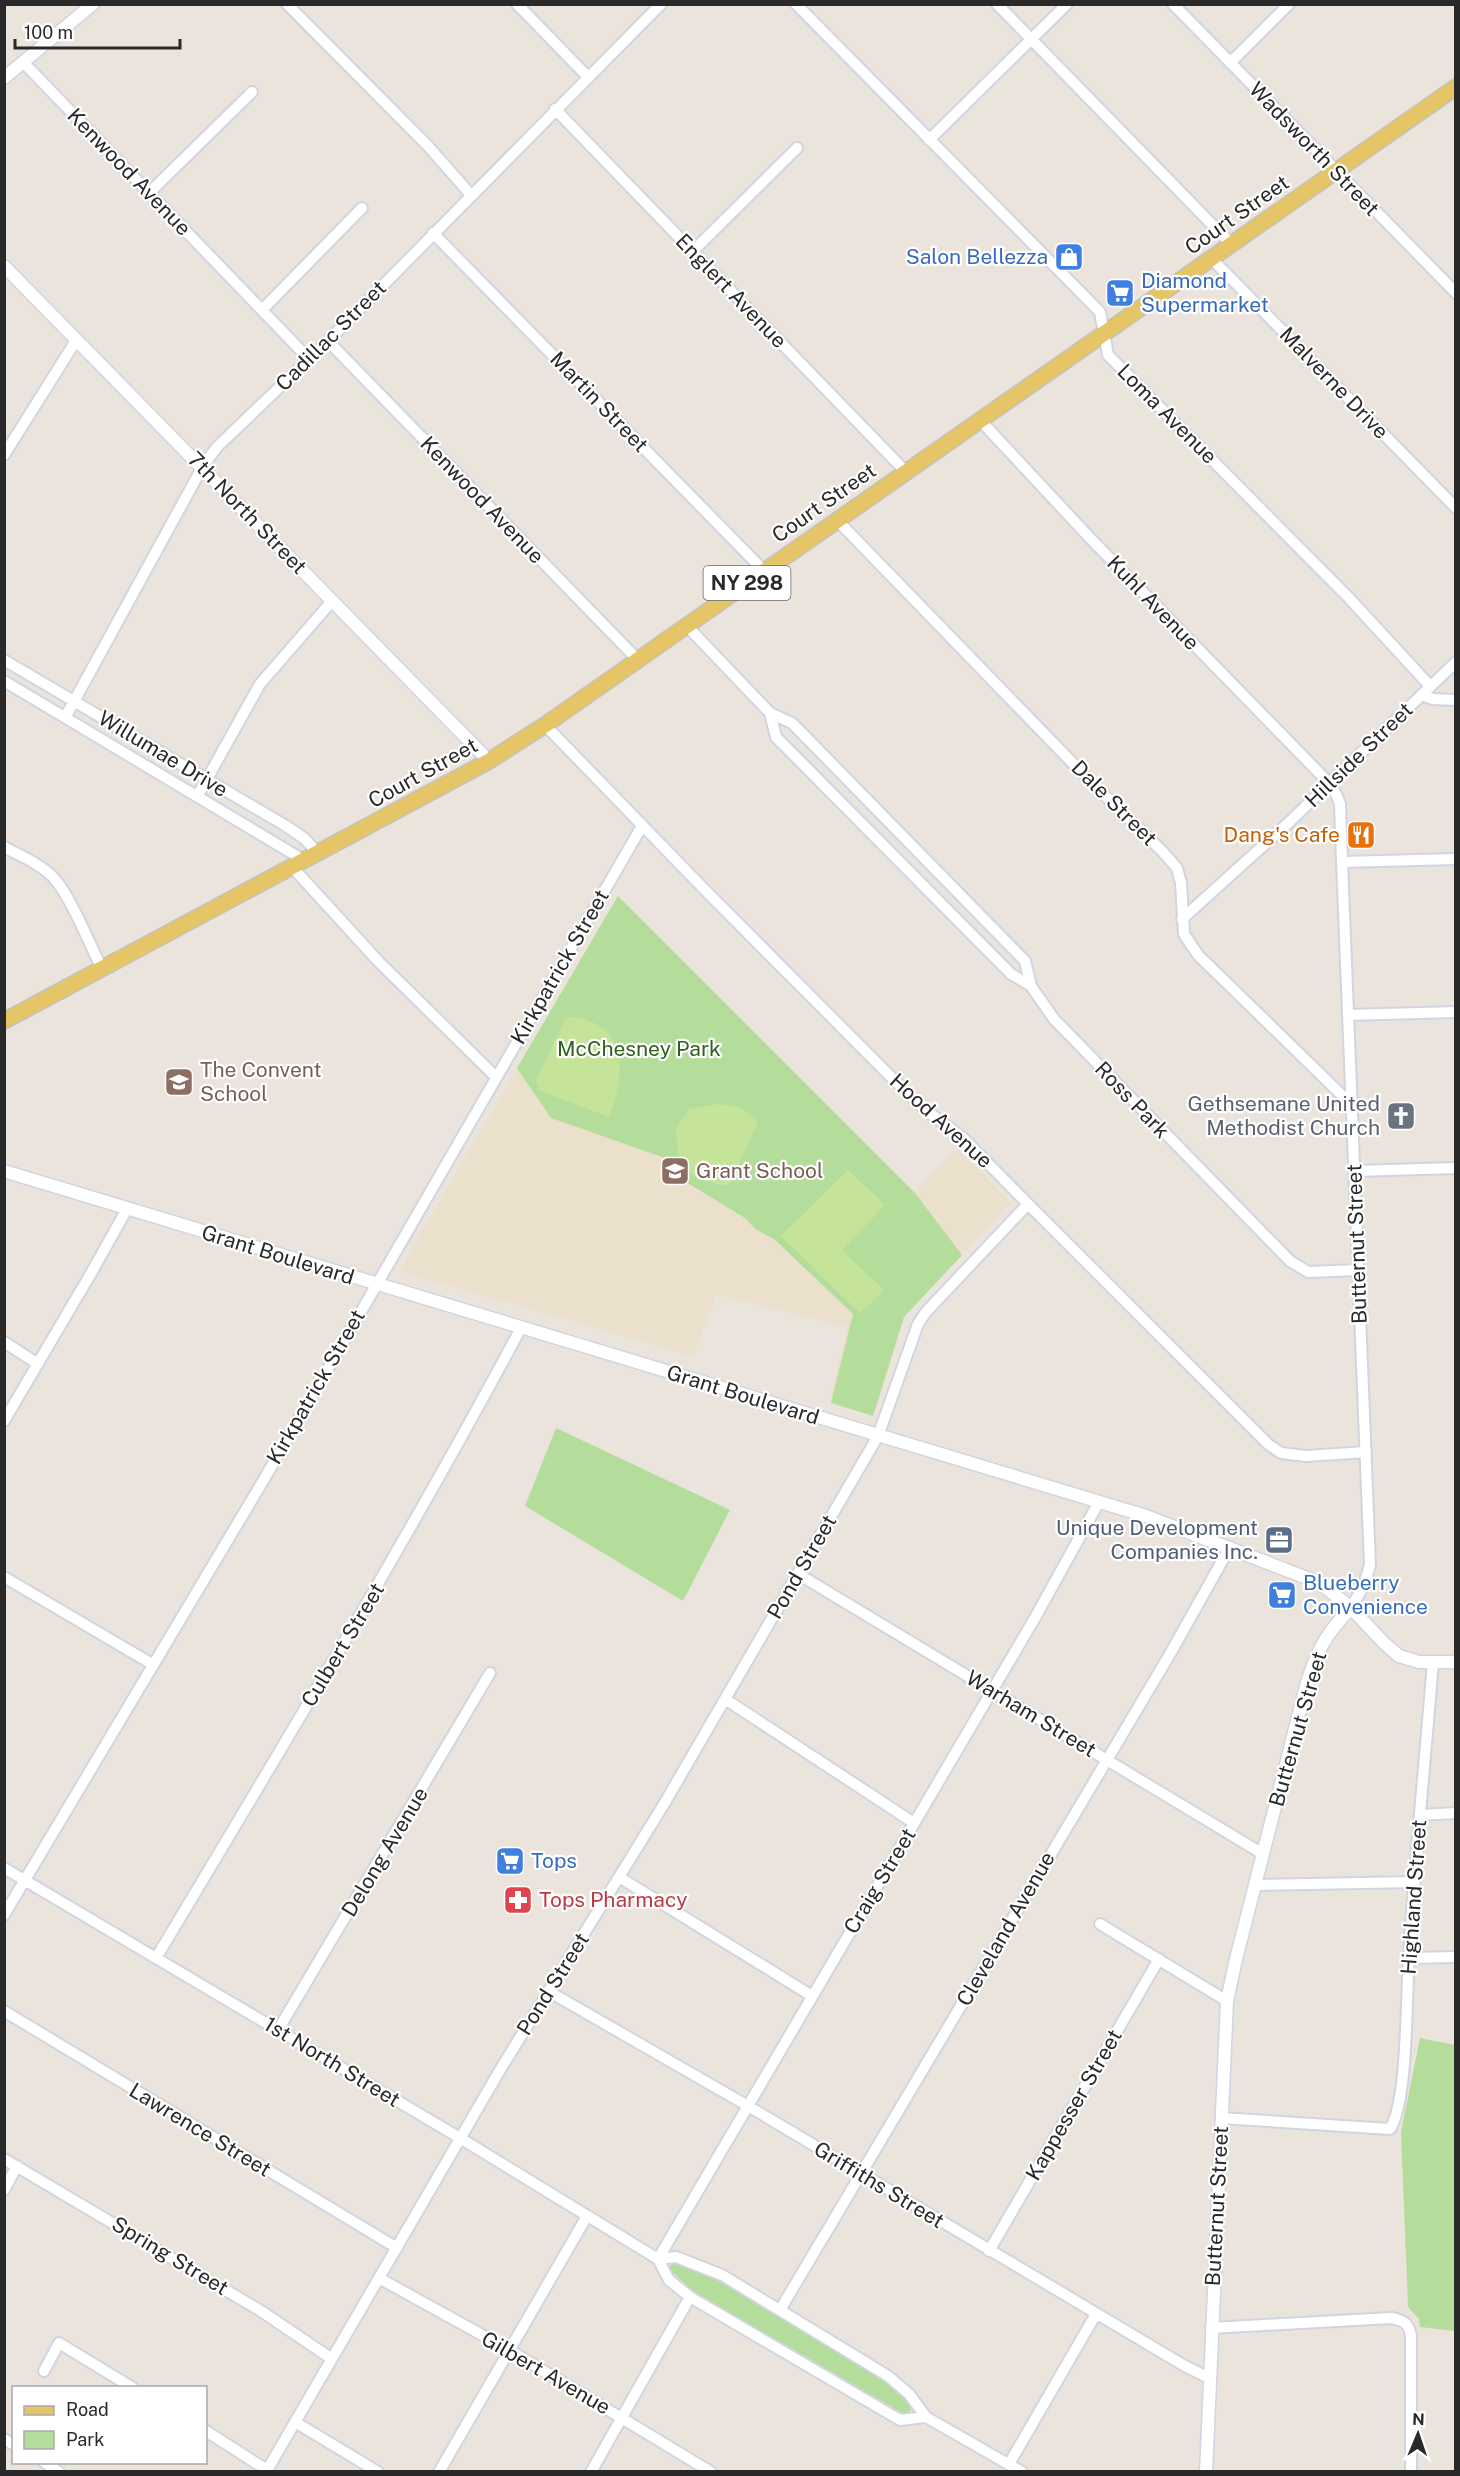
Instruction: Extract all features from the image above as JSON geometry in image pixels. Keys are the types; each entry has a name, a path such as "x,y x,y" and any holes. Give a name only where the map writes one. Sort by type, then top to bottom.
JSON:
{"main road":[{"name":"Court Street","path":"4,1021 489,761 544,725 1455,89"}],"street":[{"path":"4,78 93,4"},
{"path":"287,4 428,146 471,195"},
{"path":"517,4 588,77"},
{"name":"Cadillac Street","path":"66,716 203,466 217,447 328,341 661,4"},
{"name":"Loma Avenue","path":"796,4 1100,312 1108,355 1349,598 1430,686"},
{"path":"997,4 1232,245"},
{"path":"929,140 1066,4"},
{"name":"Wadsworth Street","path":"1173,4 1455,293"},
{"path":"1230,63 1289,4"},
{"name":"Kenwood Avenue","path":"23,62 309,359"},
{"path":"149,193 252,92"},
{"name":"Englert Avenue","path":"555,110 906,472"},
{"path":"693,251 797,148"},
{"path":"262,310 362,208"},
{"name":"Martin Street","path":"433,234 764,571"},
{"name":"Malverne Drive","path":"1212,258 1455,508"},
{"name":"7th North Street","path":"4,266 203,466 489,761"},
{"path":"4,455 77,339"},
{"name":"Kenwood Avenue","path":"328,341 637,659"},
{"name":"Kuhl Avenue","path":"980,420 1089,537 1329,783"},
{"name":"Dale Street","path":"837,520 1177,868 1181,883 1184,934 1198,955 1352,1105"},
{"path":"198,795 260,684 332,601"},
{"name":"Ross Park","path":"686,625 770,713 792,723 1025,962 1031,986 1054,1019 1290,1261 1308,1272 1358,1269"},
{"name":"Willumae Drive","path":"4,660 286,826 304,839 305,861"},
{"name":"Hillside Street","path":"1182,919 1284,827 1455,662"},
{"name":"Willumae Drive","path":"4,681 305,861"},
{"path":"1421,695 1433,699 1455,700"},
{"name":"Ross Park","path":"770,713 776,737 1011,974 1031,986"},
{"name":"Hood Avenue","path":"544,725 894,1080 927,1111 963,1138 1268,1444 1281,1454 1306,1456 1366,1452"},
{"name":"Butternut Street","path":"1206,2472 1227,2001 1312,1666 1330,1629 1351,1608 1364,1585 1370,1565 1340,804 1329,783"},
{"name":"Kirkpatrick Street","path":"4,1915 262,1481 642,826"},
{"path":"4,847 41,867 54,878 102,969"},
{"path":"1342,862 1455,859"},
{"path":"305,861 379,962 495,1077"},
{"path":"1348,1015 1455,1012"},
{"path":"1355,1171 1455,1167"},
{"name":"Grant Boulevard","path":"4,1171 1146,1516 1307,1576 1324,1586 1351,1608 1384,1643 1400,1656 1419,1662 1455,1662"},
{"name":"Pond Street","path":"266,2471 460,2138 725,1699 878,1436 908,1350 926,1312 1028,1204"},
{"path":"4,1421 127,1209"},
{"name":"Culbert Street","path":"156,1958 353,1629 451,1459 521,1328"},
{"path":"4,1342 38,1364"},
{"name":"Craig Street","path":"658,2259 993,1691 1099,1502"},
{"name":"Cleveland Avenue","path":"780,2310 1170,1654 1230,1547"},
{"name":"Warham Street","path":"798,1574 1263,1854"},
{"path":"4,1577 152,1664"},
{"name":"Highland Street","path":"1221,2118 1390,2129 1395,2121 1401,2091 1409,1958 1433,1662"},
{"name":"Delong Avenue","path":"278,2030 490,1673"},
{"path":"725,1699 914,1824"},
{"path":"1420,1815 1455,1814"},
{"name":"1st North Street","path":"4,1868 460,2138 658,2259 669,2280 690,2297 900,2420 926,2417"},
{"path":"619,1877 812,1996"},
{"path":"1255,1885 1415,1882"},
{"path":"1100,1924 1227,2001"},
{"path":"1409,1958 1455,1957"},
{"name":"Kappesser Street","path":"989,2251 1159,1959"},
{"name":"Griffiths Street","path":"549,1991 748,2106 1096,2314 1209,2378"},
{"name":"Lawrence Street","path":"4,2011 396,2248"},
{"name":"Spring Street","path":"4,2159 261,2311 332,2358"},
{"path":"4,2190 17,2166"},
{"path":"438,2472 586,2216"},
{"name":"1st North Street","path":"658,2259 676,2257 722,2275 888,2376 909,2394 926,2417 1022,2472"},
{"name":"Gilbert Avenue","path":"379,2278 509,2350 711,2472"},
{"path":"591,2472 690,2297"},
{"path":"1009,2464 1096,2314"},
{"path":"1211,2328 1400,2320 1410,2328 1411,2336 1411,2472"},
{"path":"44,2371 59,2343 130,2386"},
{"path":"295,2422 378,2472"},
{"path":"207,2432 266,2471"},
{"path":"46,2464 59,2472"}],"shaded area":[{"name":"Grant School","path":"618,896 914,1193 958,1149 1011,1202 904,1317 876,1411 831,1395 848,1327 716,1295 693,1356 399,1271"}],"green space":[{"name":"McChesney Park","path":"618,896 915,1193 962,1255 904,1317 873,1416 831,1403 853,1314 774,1239 755,1229 745,1218 673,1174 665,1158 551,1118 517,1068"},
{"path":"566,1017 586,1020 601,1027 612,1038 618,1051 619,1083 609,1117 539,1090 536,1081"},
{"path":"719,1104 741,1108 758,1122 729,1184 722,1186 687,1172 678,1152 676,1129 689,1109"},
{"path":"848,1170 885,1205 842,1250 884,1290 860,1313 781,1236"},
{"path":"556,1428 730,1510 683,1601 525,1506"},
{"path":"1420,2038 1455,2045 1455,2331 1420,2327 1419,2319 1408,2307 1401,2132"},
{"path":"673,2262 688,2265 712,2275 821,2339 903,2396 912,2407 910,2412 904,2414 694,2292 670,2270"}],"place":[{"name":"Salon Bellezza","path":"1069,257"},
{"name":"Diamond Supermarket","path":"1120,293"},
{"name":"Dang's Cafe","path":"1361,835"},
{"name":"The Convent School","path":"179,1082"},
{"name":"Gethsemane United Methodist Church","path":"1401,1116"},
{"name":"Grant School","path":"675,1171"},
{"name":"Unique Development Companies Inc.","path":"1279,1540"},
{"name":"Blueberry Convenience","path":"1282,1595"},
{"name":"Tops","path":"510,1861"},
{"name":"Tops Pharmacy","path":"518,1900"}]}
